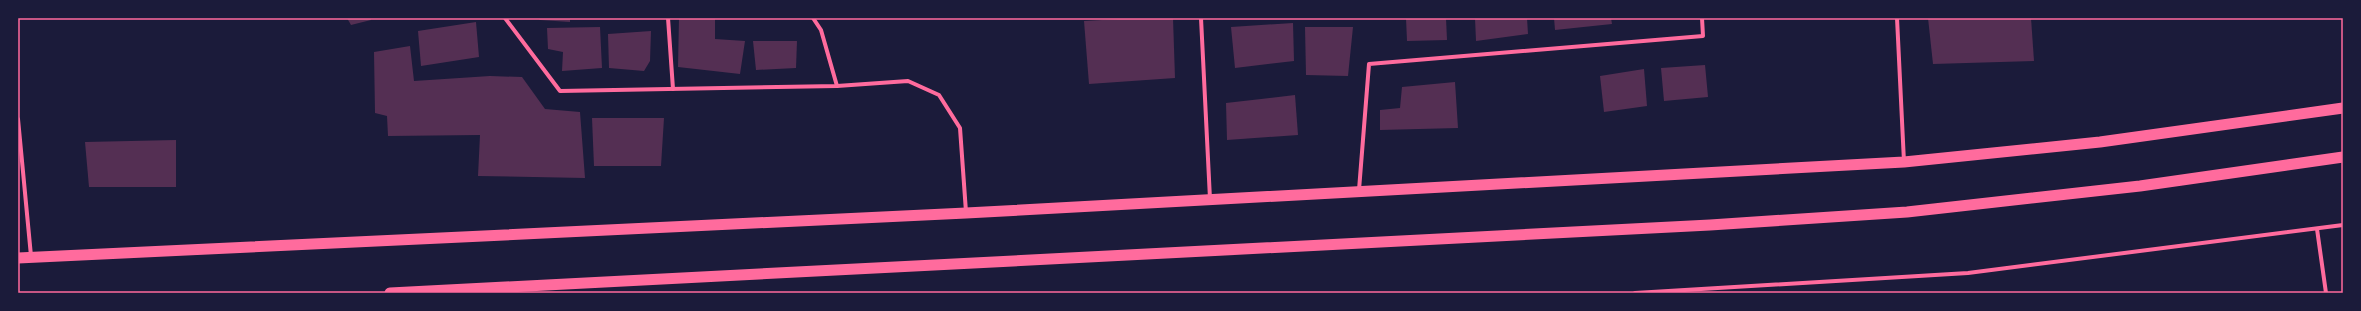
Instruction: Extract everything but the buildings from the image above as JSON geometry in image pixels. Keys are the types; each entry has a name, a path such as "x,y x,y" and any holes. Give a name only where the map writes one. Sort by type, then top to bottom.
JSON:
{"highway":[{"path":"18,258 966,213 1904,162 2100,142 2343,108"},
{"path":"390,293 1710,225 1899,213 2140,186 2343,157"}],"street":[{"path":"505,18 560,91 837,86 908,81 939,95 960,128 966,213"},
{"path":"668,18 673,89"},
{"path":"813,18 821,30 837,86"},
{"path":"1201,18 1210,200"},
{"path":"1359,192 1369,64 1703,36 1702,18"},
{"path":"1897,18 1904,162"},
{"path":"18,119 31,257"},
{"path":"1635,293 1968,273 2343,225"},
{"path":"2317,229 2326,293"}]}
